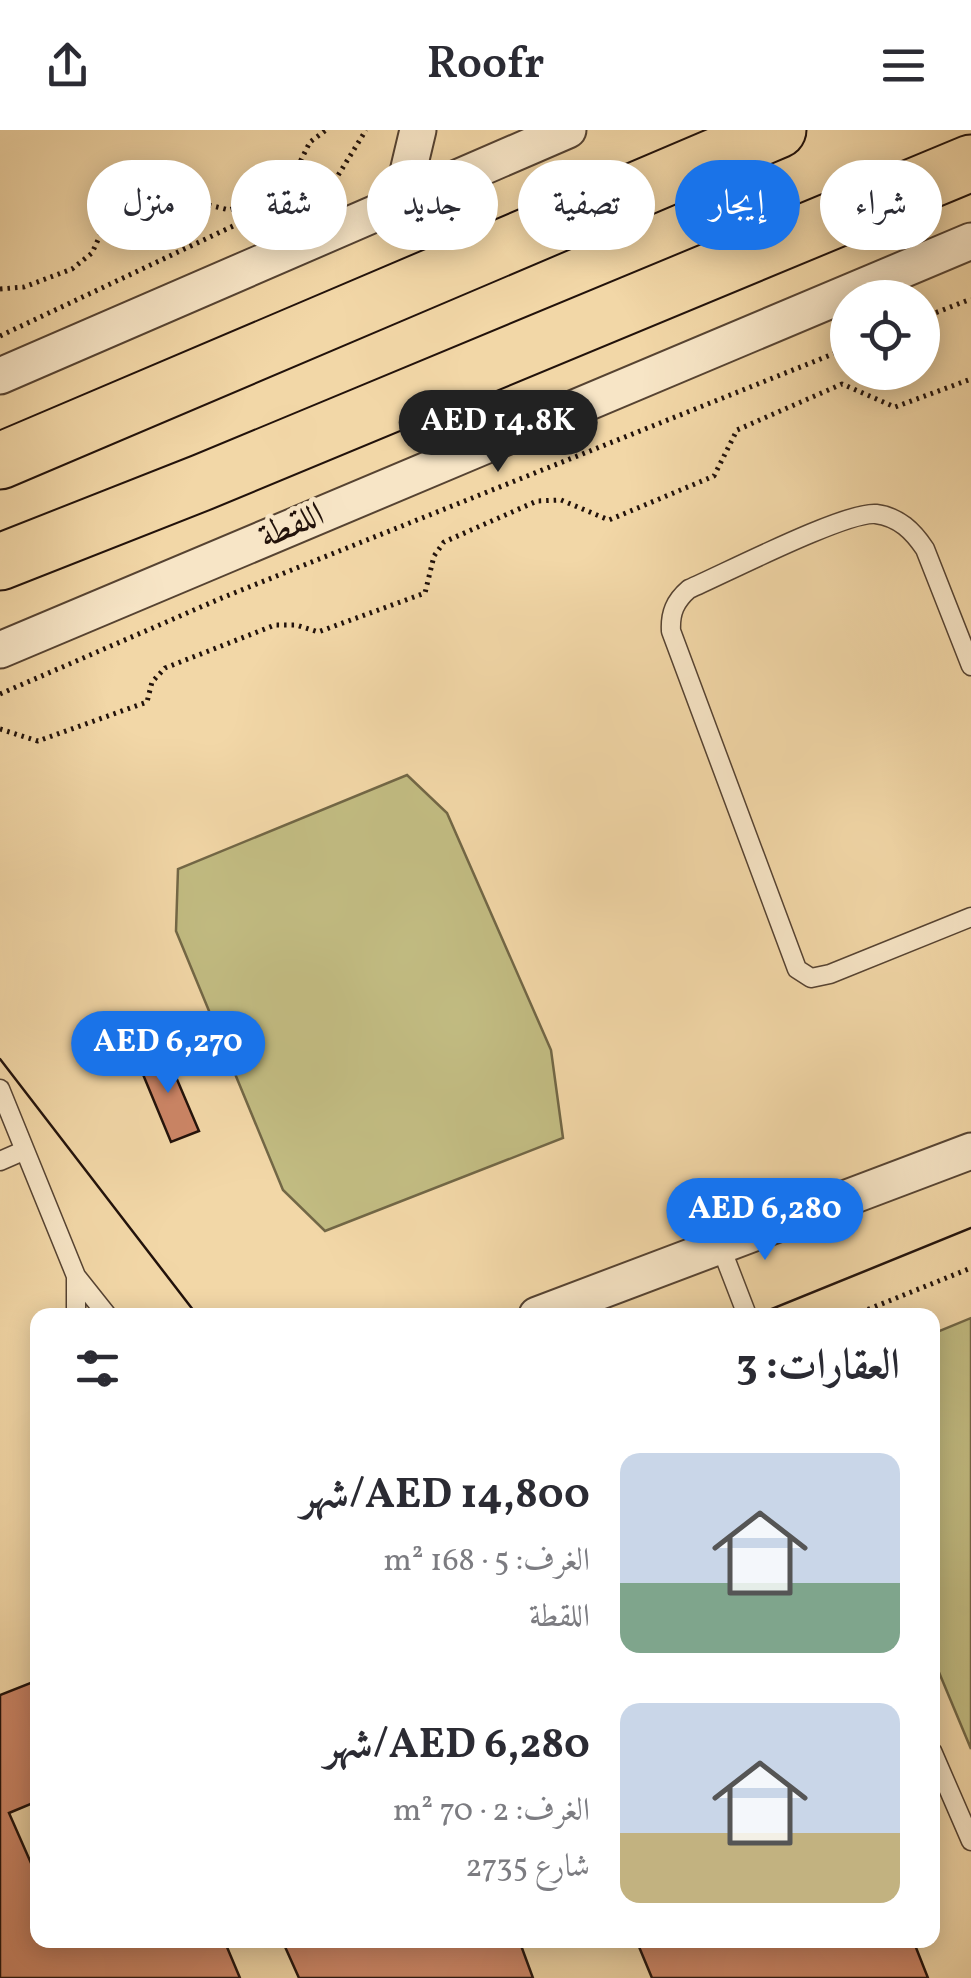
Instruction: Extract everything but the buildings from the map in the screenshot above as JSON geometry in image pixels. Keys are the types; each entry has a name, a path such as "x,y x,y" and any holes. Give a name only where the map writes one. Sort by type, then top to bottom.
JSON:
{"main road":[{"path":"0,461 778,130"},
{"path":"0,562 971,162"}],"street":[{"path":"411,160 418,130"},
{"path":"498,160 568,130"},
{"path":"0,376 367,216"},
{"name":"اللقطة","path":"0,650 971,241"},
{"path":"555,1308 971,1151"}],"lane":[{"path":"971,666 916,535 904,524 872,514 840,522 688,589 679,598 670,620 796,970 812,978 830,974 971,917"},
{"path":"0,1089 76,1276 101,1308"},
{"path":"0,1161 22,1151"},
{"path":"720,1245 744,1308"},
{"path":"76,1276 76,1308"},
{"path":"940,1769 970,1838"}],"path":[{"path":"0,288 24,288 72,269 92,252 102,230 142,208 169,199 229,210 264,199 289,184 310,142 326,130"},
{"path":"0,336 337,177 366,130"},
{"path":"940,311 971,299"},
{"path":"0,694 224,596 830,355"},
{"path":"0,729 38,741 146,702 152,682 165,668 275,625 296,625 318,632 425,593 434,556 444,542 537,500 561,500 609,520 714,476 737,430 842,384 894,407 971,379"},
{"path":"871,1308 971,1268"}],"shaded area":[{"path":"407,775 447,813 551,1050 563,1138 325,1231 283,1190 176,931 178,869"},
{"path":"971,1318 971,1749 940,1675 940,1331"}],"tram line":[{"path":"0,1059 192,1308"},
{"path":"774,1308 971,1228"}]}
